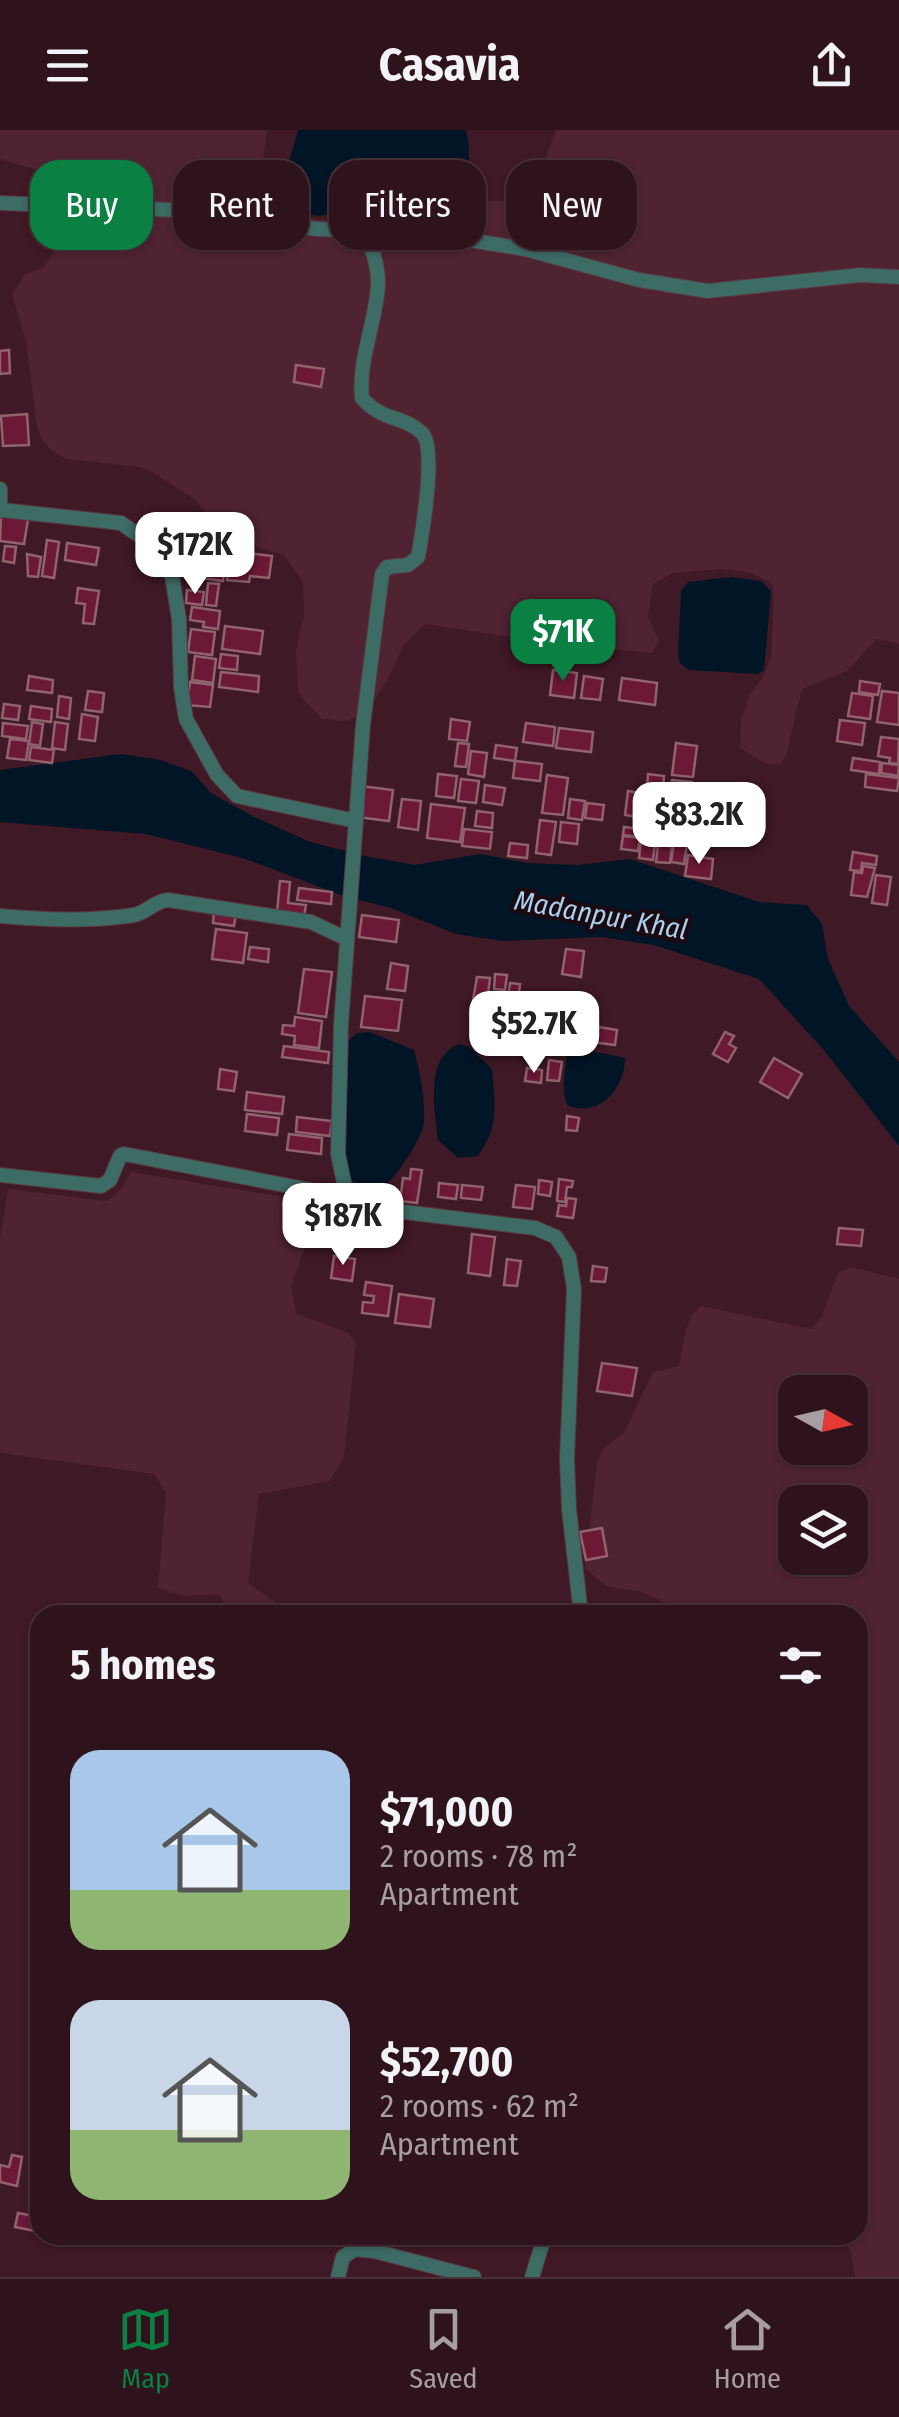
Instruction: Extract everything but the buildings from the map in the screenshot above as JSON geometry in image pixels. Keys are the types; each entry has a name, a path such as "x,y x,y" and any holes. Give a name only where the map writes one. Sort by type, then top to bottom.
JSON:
{"street":[{"path":"0,204 173,210 329,229"},
{"path":"486,240 639,280 708,292 860,275 899,277"},
{"path":"347,1196 338,1154 347,938 352,910 362,725 382,574 388,567 408,564 418,557 430,453 424,434 374,411 362,398 362,364 378,289 372,250"},
{"path":"0,489 1,510 121,524 162,556 172,576 179,619 186,719 217,774 237,796 356,821"},
{"path":"0,916 46,920 139,915 154,903 168,900 311,922 347,938"},
{"path":"0,1175 101,1186 110,1180 124,1154 347,1196 388,1210 535,1228 556,1236 569,1257 574,1289 569,1366 569,1509 580,1605"},
{"path":"532,2277 542,2245"},
{"path":"338,2277 344,2257 355,2249 474,2277"}],"shaded area":[{"path":"0,130 267,130 263,160 173,160 173,250 309,250 309,218 329,221 329,250 486,250 486,201 506,201 506,250 637,250 637,160 545,160 556,130 899,130 899,644 877,639 847,671 802,689 786,756 780,764 766,764 740,748 741,721 750,694 771,657 774,591 771,582 748,572 721,569 673,573 653,584 648,616 659,641 652,653 557,644 425,624 404,645 365,714 345,721 322,719 298,693 296,651 304,615 303,582 284,555 230,539 194,499 140,467 66,459 42,440 37,426 26,342 12,294 25,274 43,268 55,250 153,250 153,160 30,160 30,168 0,159"},
{"path":"131,1172 321,1203 291,1286 296,1313 348,1333 356,1343 344,1457 330,1481 259,1494 248,1583 279,1605 225,1605 219,1594 185,1596 158,1588 166,1493 154,1474 0,1453 0,1240 8,1189 107,1201 122,1188"},
{"path":"850,1267 899,1279 899,2277 855,2277 846,2245 868,2245 868,1605 670,1605 642,1592 606,1586 585,1568 597,1462 603,1449 624,1433 653,1372 679,1366 692,1315 701,1306 811,1329 822,1316 838,1273"}],"water":[{"path":"298,130 466,130 469,156 469,160 329,160 329,214 320,216 309,214 309,160 290,160"},
{"path":"731,577 761,581 771,591 764,670 758,674 689,670 680,663 678,654 681,591 688,582"},
{"name":"Madanpur Khal","path":"121,754 160,760 191,771 211,793 254,817 310,842 364,856 415,865 480,854 527,863 578,865 630,859 759,902 807,905 822,924 828,959 849,1006 899,1062 899,1146 824,1050 759,979 654,945 602,937 503,941 456,934 246,859 146,834 0,822 0,770"},
{"path":"369,1032 414,1050 424,1113 419,1138 407,1158 387,1184 373,1190 358,1188 344,1169 349,1040 357,1033"},
{"path":"459,1044 469,1047 492,1069 494,1104 485,1146 478,1156 458,1158 438,1140 434,1086 441,1061"},
{"path":"581,1049 625,1058 615,1090 590,1108 567,1105 564,1092 567,1054"}]}
